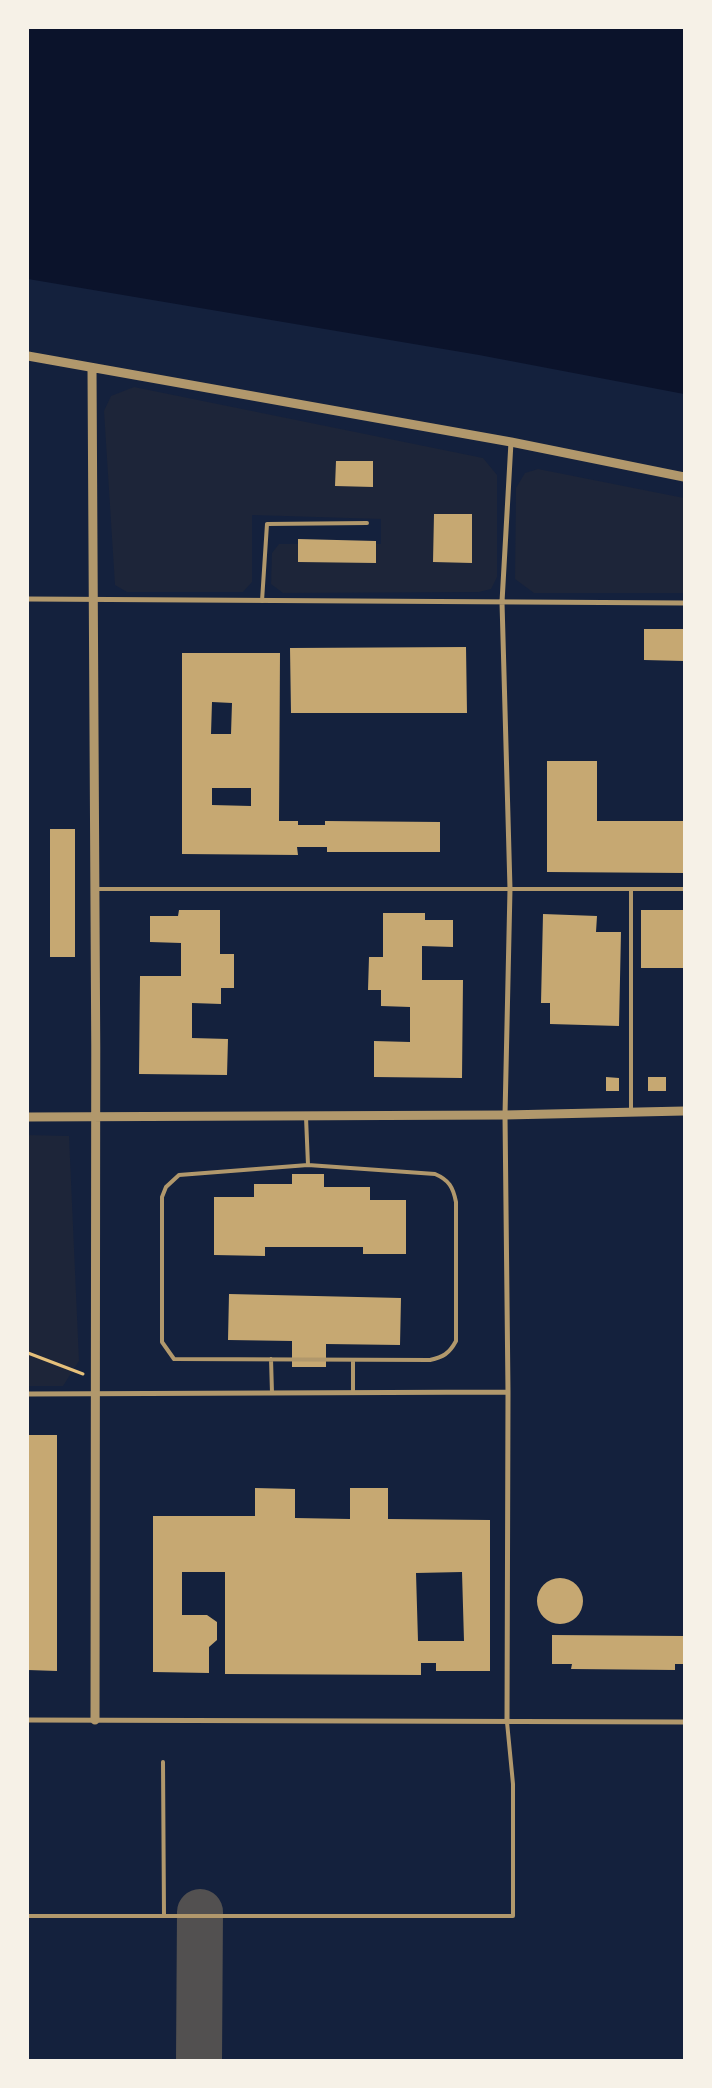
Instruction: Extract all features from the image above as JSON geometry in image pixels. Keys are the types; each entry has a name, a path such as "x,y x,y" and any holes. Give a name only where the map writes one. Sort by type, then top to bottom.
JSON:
{"street":[{"path":"28,356 511,442 684,476"},
{"path":"92,368 97,889 94,1116 96,1379 95,1720"},
{"path":"507,1722 508,1392 505,1116 510,889 502,602 511,442"},
{"path":"28,599 684,603"},
{"path":"28,1117 505,1116 684,1111"},
{"path":"28,1394 508,1392"},
{"path":"28,1720 684,1722"}],"lane":[{"path":"262,601 267,524 367,524"},
{"path":"97,889 684,889"},
{"path":"631,889 631,1111"},
{"path":"306,1117 308,1165"},
{"path":"308,1165 434,1174 447,1180 455,1196 456,1341 450,1351 442,1357 430,1360 174,1359 162,1342 162,1197 166,1186 179,1175 308,1165"},
{"path":"272,1359 272,1393"},
{"path":"353,1360 353,1393"},
{"path":"28,1916 513,1916 513,1784 507,1722"},
{"path":"163,1762 164,1916"}],"path":[{"path":"28,1353 96,1379"}],"shaded area":[{"path":"28,28 684,28 684,394 479,355 28,279"},
{"path":"134,387 483,458 497,475 497,577 491,589 479,592 283,593 271,584 272,553 279,544 381,544 381,519 252,515 252,582 243,592 127,592 115,585 104,411 111,396"},
{"path":"538,469 684,498 684,593 534,593 515,579 516,488 525,473"},
{"path":"28,1135 69,1136 79,1361 63,1386 28,1386"}],"building":[{"path":"336,461 373,461 373,487 335,486"},
{"path":"434,514 472,514 472,563 433,562"},
{"path":"298,539 376,541 376,563 298,562"},
{"path":"644,629 684,629 684,661 644,660"},
{"path":"466,647 467,713 291,713 290,648"},
{"path":"182,653 280,653 279,821 298,821 298,825 325,825 325,821 440,822 440,852 327,852 327,847 297,847 298,855 182,854","holes":["212,702 232,703 231,734 211,734","212,788 251,788 251,806 212,805"]},
{"path":"547,761 597,761 597,821 684,821 684,873 547,872"},
{"path":"50,829 75,829 75,957 50,957"},
{"path":"179,910 220,910 220,954 234,954 234,988 221,988 221,1004 192,1003 192,1038 228,1039 227,1075 139,1074 140,976 181,976 181,943 150,942 150,916 178,916"},
{"path":"641,910 684,910 684,968 641,968"},
{"path":"383,913 425,913 425,920 453,920 453,947 422,946 422,980 463,980 462,1078 374,1077 374,1041 410,1042 410,1007 381,1006 381,990 368,990 369,957 383,957"},
{"path":"543,914 597,916 596,932 621,932 619,1026 550,1024 550,1003 541,1003"},
{"path":"606,1077 619,1078 619,1091 606,1091"},
{"path":"648,1077 666,1077 666,1091 648,1091"},
{"path":"292,1174 324,1174 324,1187 370,1187 370,1200 406,1200 406,1254 363,1254 363,1247 265,1247 265,1256 214,1255 214,1197 254,1197 254,1184 292,1184"},
{"path":"229,1294 401,1298 400,1345 326,1344 326,1367 292,1367 292,1341 228,1340"},
{"path":"28,1435 57,1435 57,1671 28,1670"},
{"path":"255,1488 295,1489 295,1518 350,1519 350,1488 388,1488 388,1519 490,1520 490,1671 436,1671 436,1663 421,1663 421,1675 225,1674 225,1572 182,1572 182,1615 207,1615 217,1622 217,1640 209,1647 209,1673 153,1672 153,1516 255,1516","holes":["462,1572 464,1641 418,1641 416,1573"]},
{"path":"560,1578 573,1582 579,1588 583,1601 579,1614 573,1620 560,1624 547,1620 541,1614 537,1601 541,1588 547,1582"},
{"path":"552,1635 684,1636 684,1664 675,1664 675,1670 571,1669 572,1664 552,1664"}],"taxiway":[{"path":"199,2060 200,1912"}]}
